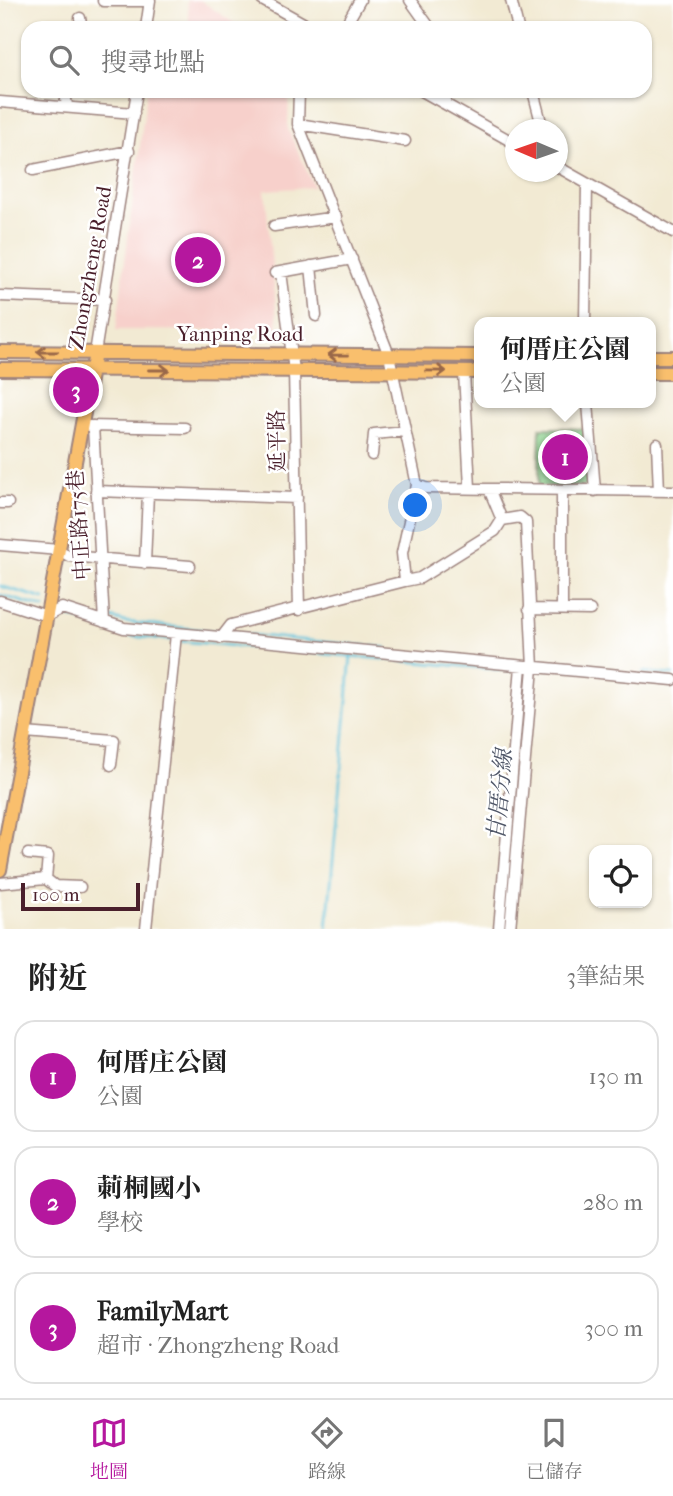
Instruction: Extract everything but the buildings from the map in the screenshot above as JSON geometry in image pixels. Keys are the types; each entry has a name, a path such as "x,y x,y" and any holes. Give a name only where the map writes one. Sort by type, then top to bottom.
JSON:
{"main road":[{"name":"Yanping Road","path":"0,352 474,356"},
{"name":"Zhongzheng Road","path":"0,870 3,840 59,550 87,426 91,369 95,353"},
{"name":"Yanping Road","path":"0,369 474,372"}],"street":[{"path":"262,0 295,21"},
{"path":"348,21 360,0"},
{"path":"410,0 425,21"},
{"path":"511,0 516,21"},
{"path":"103,1 150,1 147,21"},
{"path":"66,98 67,107"},
{"name":"Zhongzheng Road","path":"95,353 136,98"},
{"path":"299,98 298,124 389,355 416,485 402,553 405,581"},
{"path":"434,98 505,138"},
{"path":"443,103 446,98"},
{"path":"535,98 540,119"},
{"path":"0,102 134,113"},
{"path":"298,124 404,141"},
{"path":"33,170 129,151"},
{"path":"568,173 673,232"},
{"path":"585,317 587,184"},
{"path":"274,226 336,217"},
{"path":"316,316 311,266 352,259"},
{"name":"延平路","path":"299,610 294,371 278,272 311,266"},
{"path":"0,296 105,300"},
{"path":"464,372 470,488"},
{"path":"588,408 595,491"},
{"path":"87,426 185,428"},
{"name":"中正路175巷","path":"87,426 102,558 104,622"},
{"path":"372,455 374,434 405,430"},
{"path":"657,444 659,491"},
{"path":"416,485 425,488 673,491"},
{"path":"489,489 502,520"},
{"path":"96,491 297,498"},
{"path":"562,491 562,610"},
{"path":"145,563 148,493"},
{"path":"221,638 231,625 420,578 485,538 502,520 520,517 526,522 533,668 510,929"},
{"path":"0,545 59,550 69,556 190,566"},
{"path":"0,601 47,616 62,608 124,628 673,680"},
{"path":"529,609 590,610"},
{"path":"146,929 176,634"},
{"path":"499,929 521,666"},
{"path":"25,733 114,740 111,765"},
{"path":"28,854 48,856 46,879"},
{"path":"0,883 46,879 55,886 80,887"}],"shaded area":[{"path":"187,0 200,0 231,21 189,21"},
{"path":"146,98 289,98 288,129 314,187 265,190 278,331 116,330"}],"green space":[{"path":"540,428 587,429 592,486 539,486"}],"waterway":[{"path":"0,586 44,599"},
{"path":"0,595 44,608"},
{"path":"60,613 128,636 172,640"},
{"path":"107,617 125,622 222,632"},
{"path":"229,633 386,648"},
{"path":"179,641 517,671"},
{"path":"327,929 351,655"},
{"name":"甘厝分線","path":"504,929 526,671"},
{"path":"643,672 673,675"}],"place":[{"name":"莿桐國小","path":"198,260"},
{"name":"FamilyMart","path":"76,390"},
{"name":"何厝庄公園","path":"565,457"}]}
